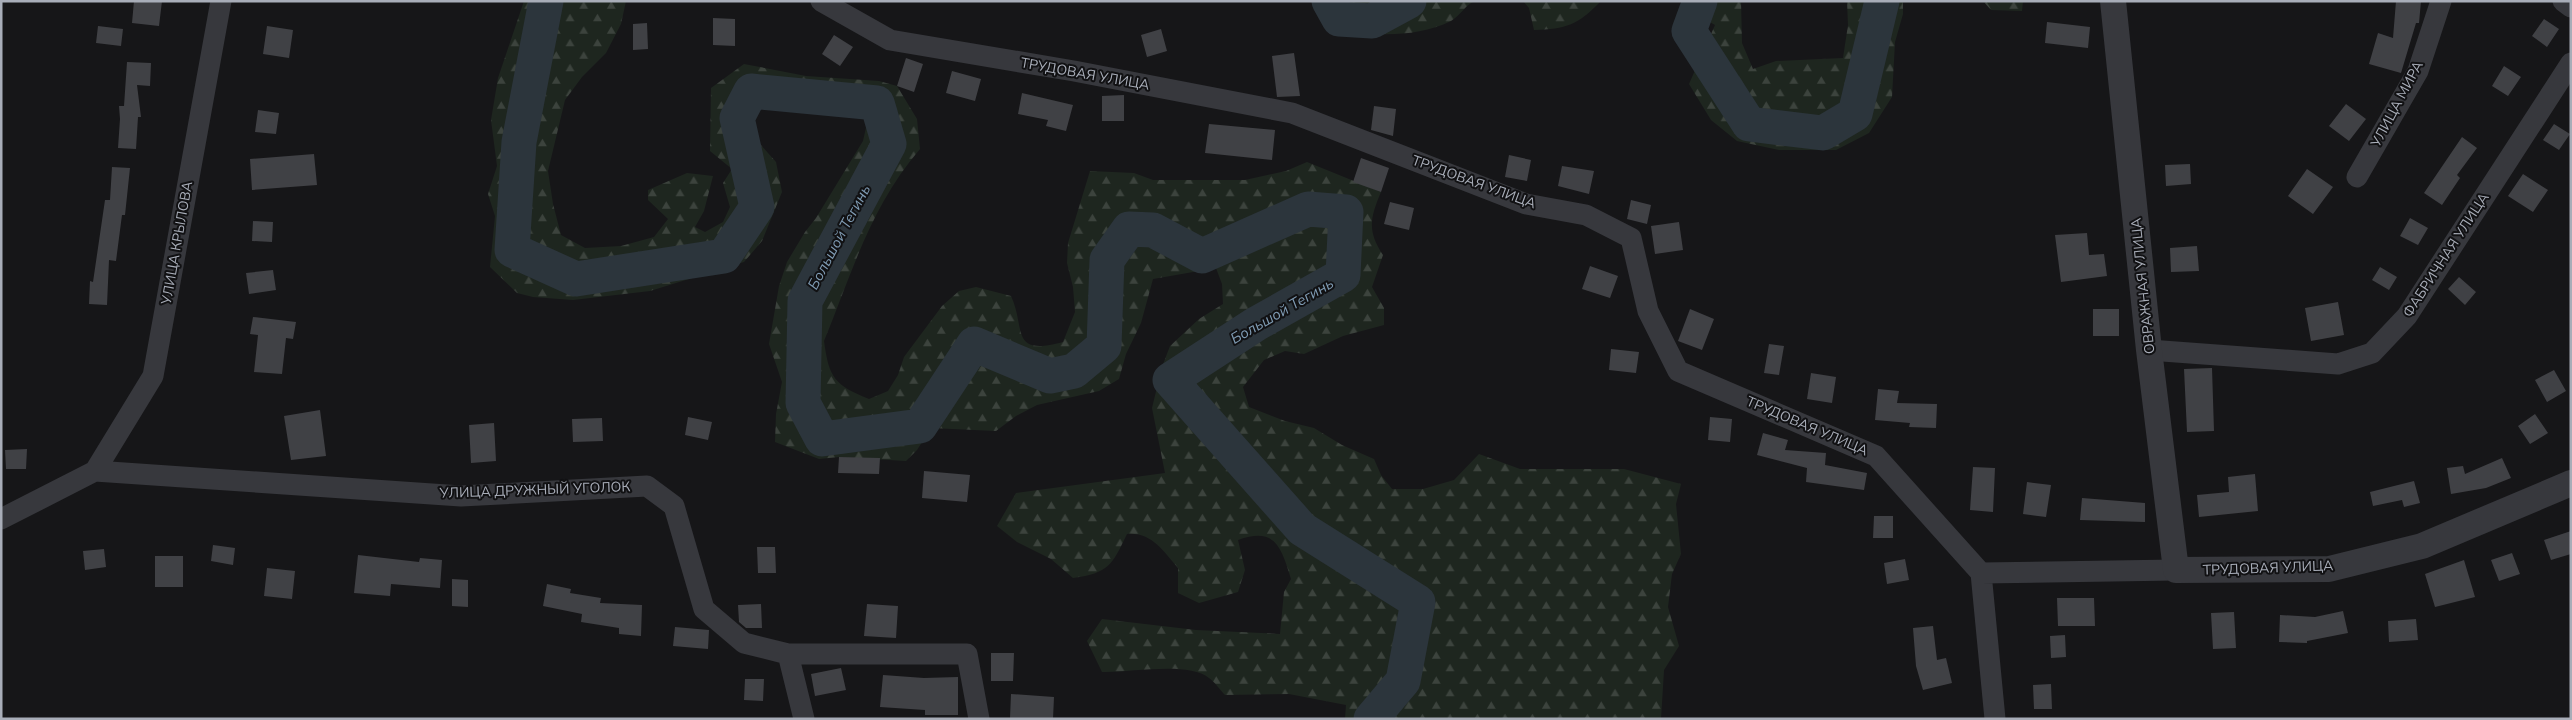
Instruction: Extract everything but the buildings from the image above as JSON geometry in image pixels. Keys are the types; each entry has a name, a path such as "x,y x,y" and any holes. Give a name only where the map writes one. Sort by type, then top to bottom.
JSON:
{"street":[{"name":"УЛИЦА КРЫЛОВА","path":"95,471 153,376 221,1"},
{"name":"ТРУДОВАЯ УЛИЦА","path":"821,1 890,40 1074,71 1292,113 1526,204 1586,215 1631,238 1648,311 1678,371 1876,456 1981,573 2329,569 2422,546 2571,483"},
{"name":"ОВРАЖНАЯ УЛИЦА","path":"2113,1 2149,350 2176,570"},
{"name":"УЛИЦА МИРА","path":"2357,176 2418,71 2441,1"},
{"path":"2563,1 2571,7"},
{"name":"ФАБРИЧНАЯ УЛИЦА","path":"2149,350 2338,364 2372,353 2407,316 2571,64"},
{"path":"1,519 95,471"},
{"name":"УЛИЦА ДРУЖНЫЙ УГОЛОК","path":"95,471 461,496 647,486 674,506 704,609 744,644 788,654 967,654 979,719"},
{"path":"1981,573 1996,719"},
{"path":"788,654 804,719"}],"green space":[{"path":"524,1 626,1 621,24 606,53 582,77 565,100 548,171 553,204 561,235 585,248 621,246 654,237 668,219 648,200 648,190 687,173 713,176 704,211 695,227 705,232 723,222 730,207 723,183 732,169 710,151 711,88 744,64 806,76 879,81 897,86 917,119 920,149 903,171 875,217 853,266 824,341 828,364 836,379 841,385 869,399 888,391 898,375 904,357 942,306 959,291 976,287 1011,296 1022,337 1027,342 1034,346 1046,346 1063,342 1075,312 1073,287 1067,263 1068,243 1090,171 1134,173 1153,180 1245,180 1286,171 1307,162 1381,192 1374,209 1372,231 1374,239 1383,255 1372,287 1384,308 1384,325 1343,336 1304,354 1285,351 1264,360 1243,387 1249,407 1285,421 1314,428 1342,445 1374,459 1381,475 1392,489 1423,489 1454,480 1479,454 1520,469 1624,469 1681,484 1676,504 1681,554 1672,574 1668,607 1679,646 1664,670 1661,719 1345,719 1346,705 1289,694 1225,695 1209,678 1188,670 1158,669 1102,672 1087,641 1102,619 1196,630 1280,634 1284,592 1291,579 1280,549 1275,542 1268,538 1260,536 1238,540 1245,570 1238,592 1199,603 1178,593 1178,568 1162,549 1143,536 1127,534 1108,566 1095,573 1073,578 1051,559 1017,542 997,526 1016,493 1165,473 1152,408 1162,367 1170,346 1199,319 1223,304 1222,284 1216,268 1153,279 1141,323 1126,354 1119,379 1099,391 1037,405 1016,416 996,431 931,428 917,450 906,461 839,457 819,459 775,442 776,414 782,382 769,344 779,286 787,262 863,141 870,110 797,104 768,107 754,111 746,128 776,162 782,192 762,241 744,262 650,291 573,300 533,297 517,293 490,267 495,216 488,194 497,166 491,120 498,78"},
{"path":"1316,1 1475,1 1468,5 1454,19 1439,26 1402,34 1377,34 1352,32 1344,9"},
{"path":"1523,1 1601,1 1585,16 1571,24 1563,27 1534,30 1529,8"},
{"path":"1686,1 1741,1 1742,43 1753,69 1776,61 1843,58 1848,25 1847,1 1903,1 1903,14 1895,42 1892,97 1869,133 1836,150 1779,150 1737,141 1711,120 1689,84 1715,25 1684,7"},
{"path":"1983,1 2023,1 2022,11 1991,10"}],"waterway":[{"name":"Большой Тегинь","path":"546,1 519,142 512,250 576,279 724,256 757,207 737,118 751,91 877,103 889,144 805,301 803,403 822,439 920,426 974,344 1050,376 1074,371 1104,346 1107,260 1129,229 1153,230 1202,256 1308,209 1346,212 1343,275 1256,324 1170,380 1302,529 1418,602 1403,681 1371,719"},
{"name":"Большой Тегинь","path":"1329,1 1339,19 1372,21 1409,1"},
{"name":"Большой Тегинь","path":"1700,1 1689,31 1749,124 1823,133 1855,114 1882,1"}]}
